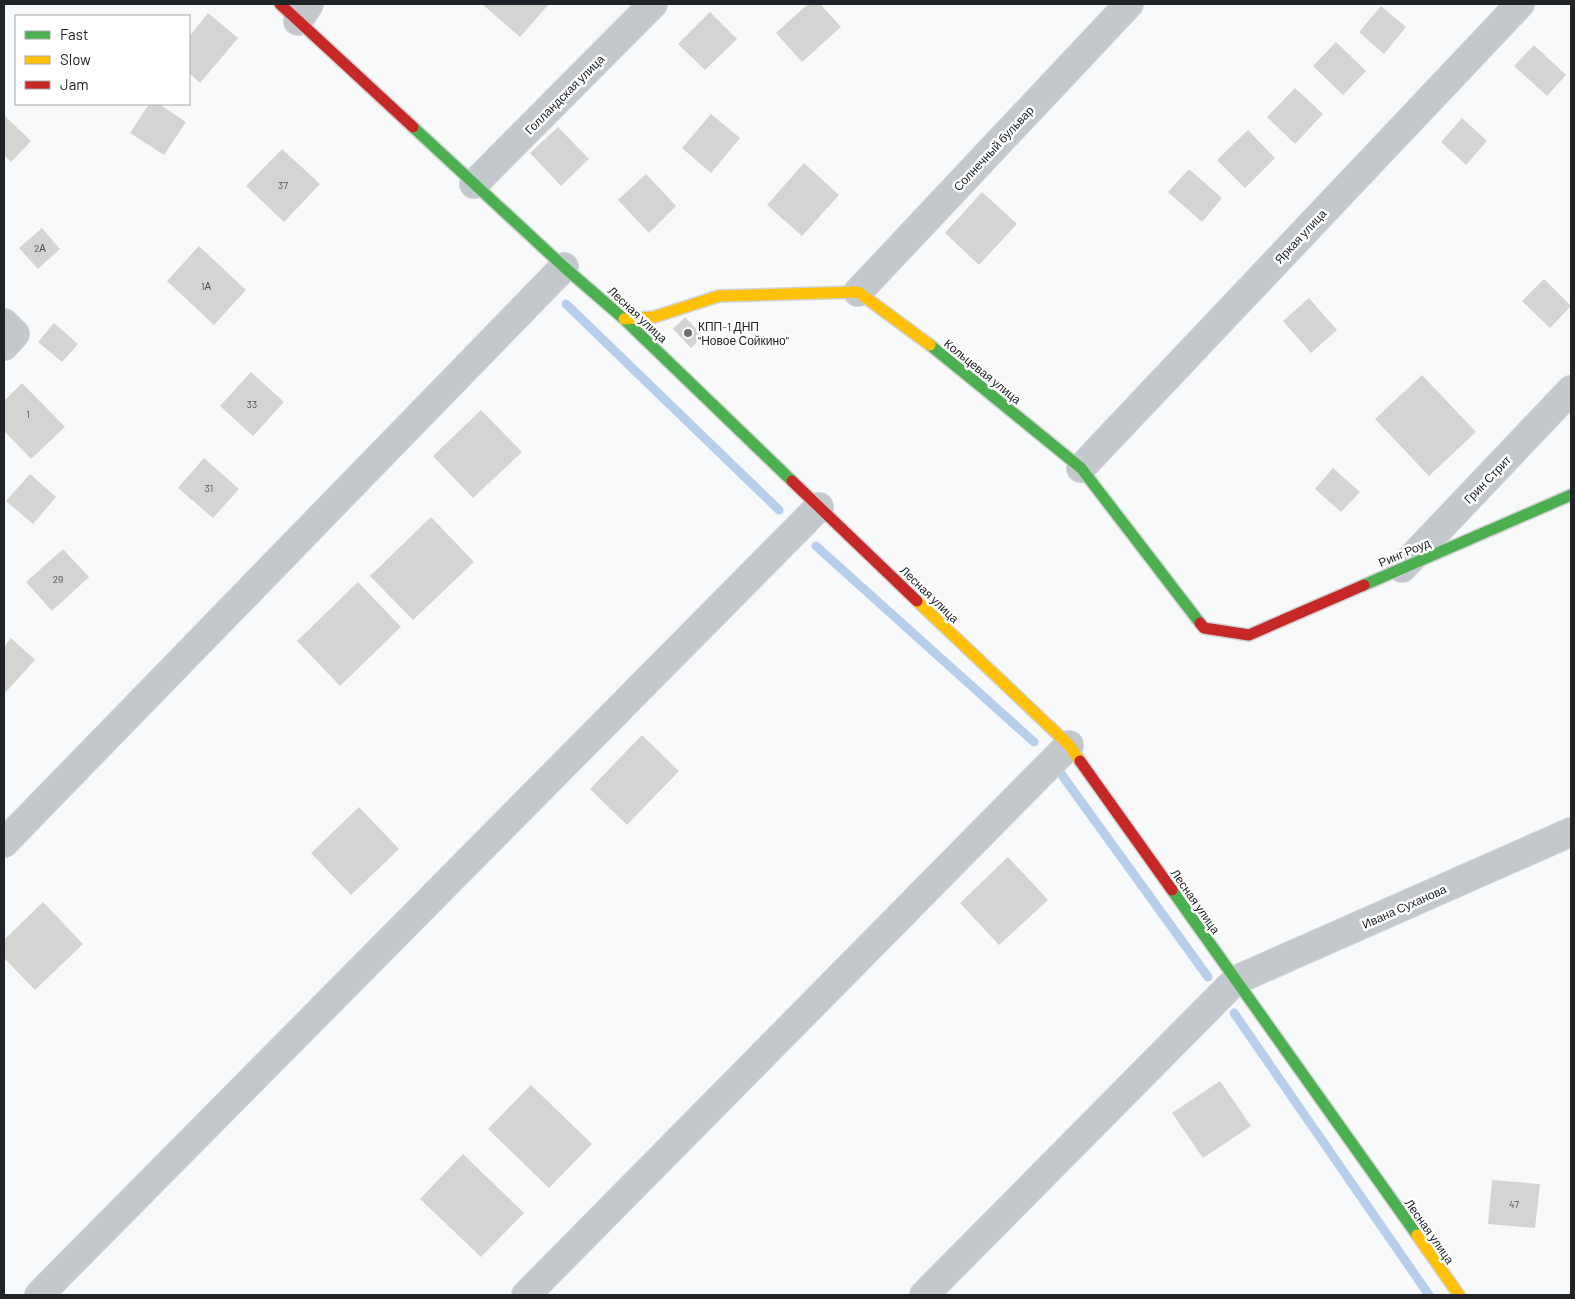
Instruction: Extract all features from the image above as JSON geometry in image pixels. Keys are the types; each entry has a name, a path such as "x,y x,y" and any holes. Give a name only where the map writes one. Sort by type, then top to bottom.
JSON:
{"street":[{"name":"Голландская улица","path":"474,184 653,4"},
{"name":"Солнечный бульвар","path":"858,292 1129,4"},
{"name":"Яркая улица","path":"1081,468 1520,4"},
{"name":"Лесная улица","path":"296,9 474,184 624,319 1069,745 1459,1295"},
{"path":"4,843 564,267"},
{"path":"624,319 654,317 719,296 858,292"},
{"name":"Кольцевая улица","path":"858,292 922,339 1081,468 1204,628 1249,635"},
{"path":"4,323 15,334 4,346"},
{"name":"Грин Стрит","path":"1402,568 1571,390"},
{"name":"Ринг Роуд","path":"1249,635 1571,495"},
{"path":"39,1295 819,507"},
{"path":"526,1295 1069,745"},
{"name":"Ивана Суханова","path":"1236,980 1571,832"},
{"path":"924,1295 1236,980"}],"building":[{"path":"482,4 549,4 520,37"},
{"path":"808,4 820,4 841,27 802,62 776,33"},
{"path":"1381,6 1406,27 1384,54 1359,32"},
{"path":"710,12 737,39 705,70 678,44"},
{"path":"208,13 238,38 200,83 190,74 190,36"},
{"path":"1336,42 1366,71 1343,95 1313,66"},
{"path":"1534,45 1566,75 1547,96 1514,66"},
{"path":"1295,88 1323,114 1295,144 1267,117"},
{"path":"148,105 160,105 186,122 164,155 130,133"},
{"path":"711,114 740,138 711,173 682,148"},
{"path":"4,115 31,141 11,162 4,155"},
{"path":"1462,118 1487,141 1466,165 1441,142"},
{"path":"558,127 589,159 561,186 530,153"},
{"path":"1248,130 1275,158 1245,188 1217,160"},
{"path":"282,149 320,184 284,222 246,186"},
{"path":"804,163 839,195 802,236 767,205"},
{"path":"1189,169 1222,198 1202,222 1168,192"},
{"path":"646,174 676,206 649,233 618,200"},
{"path":"982,192 1017,224 979,265 945,233"},
{"path":"42,228 60,249 38,269 19,248"},
{"path":"199,246 246,290 214,325 167,281"},
{"path":"1544,279 1571,306 1550,328 1522,301"},
{"path":"1309,298 1337,330 1311,353 1283,321"},
{"name":"КПП-1 ДНП \"Новое Сойкино\"","path":"685,317 703,336 691,348 673,329"},
{"path":"54,323 78,344 62,362 38,342"},
{"path":"251,372 284,402 253,436 220,406"},
{"path":"1422,375 1476,432 1429,476 1375,419"},
{"path":"22,383 65,427 31,459 4,431 4,401"},
{"path":"481,410 522,452 473,498 433,456"},
{"path":"204,458 239,489 213,518 178,488"},
{"path":"1333,468 1360,492 1341,512 1315,489"},
{"path":"30,474 56,497 33,524 6,501"},
{"path":"431,517 474,562 413,620 370,576"},
{"path":"63,549 89,577 52,611 26,582"},
{"path":"358,582 401,627 340,686 297,641"},
{"path":"11,638 35,660 4,694 4,647"},
{"path":"642,735 679,771 627,825 590,789"},
{"path":"359,807 399,849 351,895 311,853"},
{"path":"1008,857 1048,900 999,945 960,903"},
{"path":"43,902 83,944 35,990 4,958 4,940"},
{"path":"1220,1081 1251,1126 1203,1158 1172,1113"},
{"path":"531,1085 592,1144 549,1188 488,1129"},
{"path":"463,1154 524,1213 481,1257 420,1199"},
{"path":"1492,1180 1540,1184 1535,1228 1488,1224"}],"waterway":[{"path":"566,304 779,510"},
{"path":"816,546 1034,742"},
{"path":"1059,771 1208,977"},
{"path":"1234,1013 1429,1295"}],"traffic: fast":[{"path":"413,127 564,267 624,319 792,481"},
{"path":"930,345 1081,468 1200,623"},
{"path":"1364,585 1571,495"},
{"path":"1172,890 1417,1235"}],"traffic: slow":[{"path":"624,319 654,317 719,296 858,292 930,345"},
{"path":"917,601 1069,745 1080,761"},
{"path":"1417,1235 1459,1295"}],"traffic: jam":[{"path":"280,4 413,127"},
{"path":"792,481 917,601"},
{"path":"1200,623 1204,628 1249,635 1364,585"},
{"path":"1080,761 1172,890"}],"place":[{"name":"КПП-1 ДНП \"Новое Сойкино\"","path":"688,333"}]}
